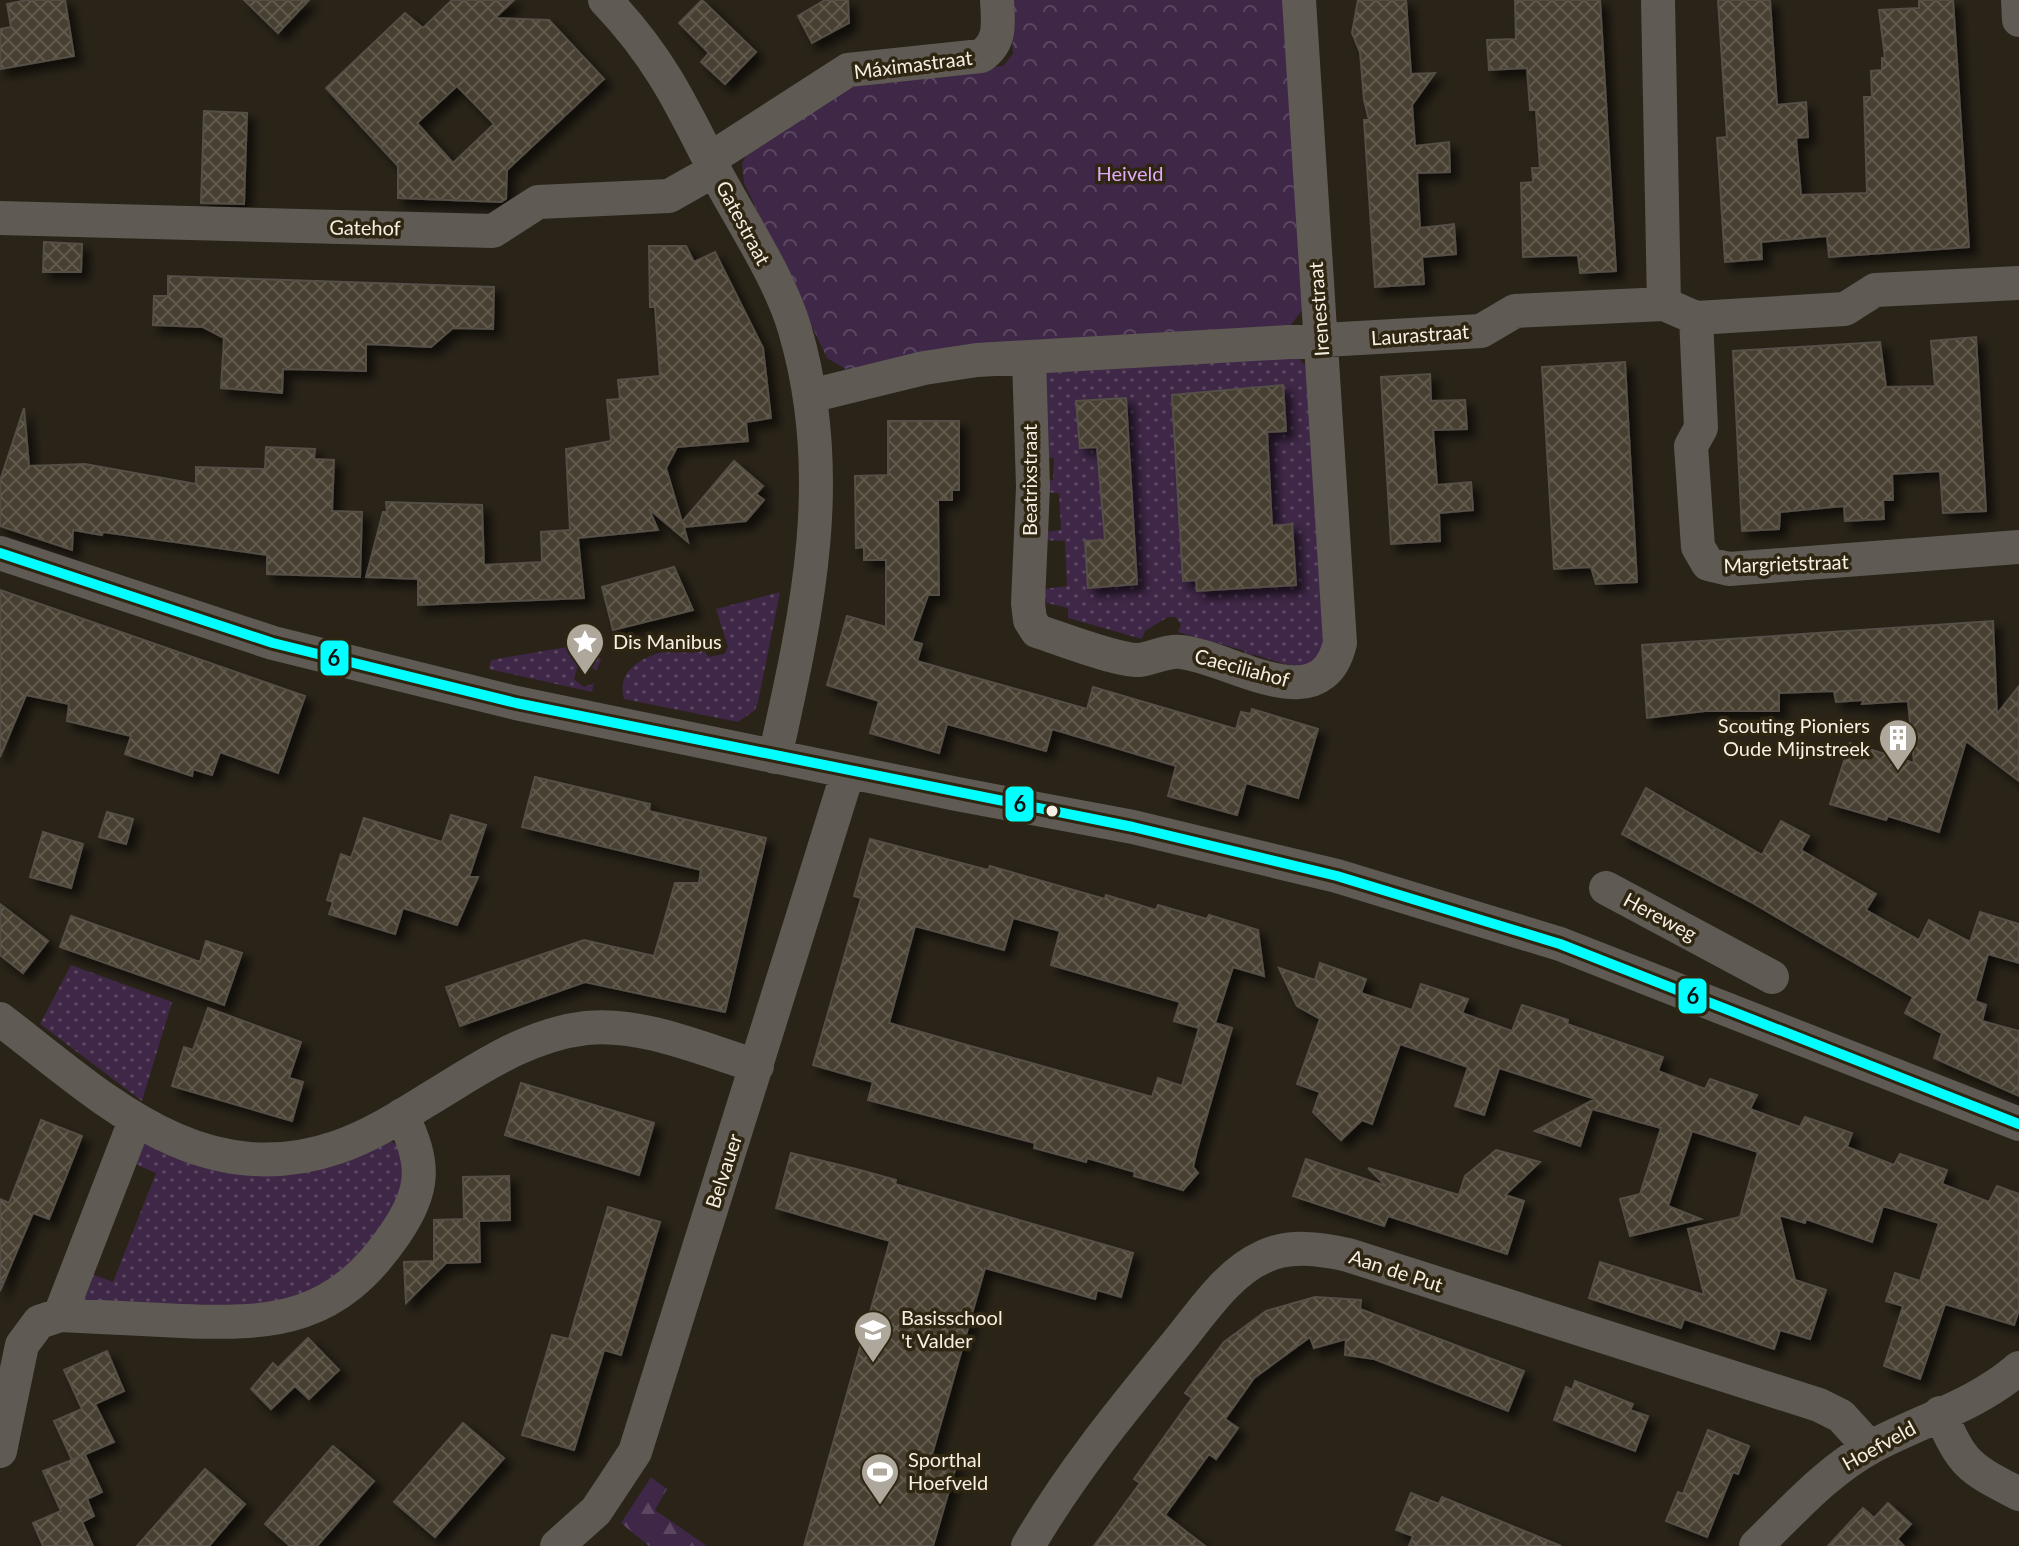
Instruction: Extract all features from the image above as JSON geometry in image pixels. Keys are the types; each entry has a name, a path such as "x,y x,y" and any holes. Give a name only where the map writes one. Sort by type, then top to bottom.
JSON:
{"street":[{"name":"Gatestraat","path":"605,0 629,24 676,91 795,328 810,396 816,542 807,614 775,757"},
{"name":"Máximastraat","path":"712,164 848,70 981,56 995,44 999,32 997,0"},
{"name":"Irenestraat","path":"1299,0 1339,619"},
{"path":"1658,0 1664,304"},
{"path":"2018,0 2019,20"},
{"name":"Gatehof","path":"0,218 493,231 538,202 669,196 712,164"},
{"name":"Laurastraat","path":"810,396 924,368 1029,358 1481,331 1515,311 1664,304 1696,318 1845,309 1875,290 2019,283"},
{"name":"Margrietstraat","path":"1696,318 1701,428 1691,446 1698,547 1708,564 1729,569 2019,547"},
{"name":"Beatrixstraat","path":"1028,603 1033,487 1029,358"},
{"path":"0,553 273,643 516,703 1133,827 1337,876 1536,936 1693,993 2019,1124"},
{"name":"Caeciliahof","path":"1028,603 1030,620 1037,631 1055,637 1136,660 1179,651 1291,683 1311,682 1331,670 1340,643 1339,619"},
{"name":"Belvauer","path":"557,1546 596,1511 635,1452 848,772"},
{"name":"Hereweg","path":"1606,888 1772,977"},
{"name":"Hereweg","path":"1693,993 1713,945"},
{"path":"0,1019 135,1121 199,1150 259,1160 310,1155 338,1147 402,1115 531,1040 591,1028 631,1031 757,1066"},
{"path":"0,1451 22,1345 39,1322 60,1315 241,1324 273,1321 306,1310 338,1294 383,1252 413,1202 421,1177 420,1159 402,1115"},
{"path":"60,1315 135,1121"},
{"name":"Aan de Put","path":"1028,1546 1084,1457 1219,1292 1263,1257 1289,1250 1320,1249 1348,1255 1819,1405 1841,1416 1870,1448"},
{"name":"Hoefveld","path":"1756,1546 1829,1475 1870,1448 2019,1368"},
{"path":"1940,1413 1967,1464 2019,1494"}],"green space":[{"name":"Heiveld","path":"1010,0 1286,0 1304,308 1290,326 849,371 827,358 744,183 742,163 748,152 861,78 1003,66 1013,54"},
{"path":"1298,358 1306,366 1326,635 1315,668 1284,664 1253,654 1250,660 1244,658 1245,651 1214,642 1211,648 1206,640 1178,632 1181,624 1175,617 1168,617 1145,631 1142,639 1068,618 1068,608 1043,602 1044,589 1067,586 1065,541 1041,540 1041,532 1061,530 1059,493 1040,492 1043,480 1053,480 1054,458 1042,458 1038,389 1047,372"},
{"path":"780,592 758,702 755,710 738,722 624,699 623,685 627,674 646,658 696,643 703,647 708,657 724,654 728,647 716,609"},
{"path":"585,644 594,648 601,660 596,671 586,663 578,665 574,679 584,687 594,683 592,692 489,669 491,660"},
{"path":"71,965 172,1002 142,1101 40,1024"},
{"path":"387,1140 402,1147 402,1198 350,1269 281,1307 77,1305 87,1272 113,1282 156,1173 130,1162 140,1141 161,1149"},
{"path":"651,1477 667,1489 655,1510 707,1546 649,1546 621,1523"}],"building":[{"path":"27,0 65,0 74,56 0,69 0,29 11,27 7,4"},
{"path":"244,0 309,0 278,33"},
{"path":"452,0 514,0 495,18 549,20 604,79 507,170 506,199 501,202 398,198 398,166 326,88 405,13 423,28","holes":["457,86 494,124 453,163 417,123"]},
{"path":"702,0 756,52 725,84 701,62 709,53 679,23"},
{"path":"825,0 848,0 849,23 812,43 798,16"},
{"path":"1358,0 1406,0 1411,74 1435,73 1412,105 1415,146 1449,142 1450,172 1417,173 1420,228 1454,224 1456,254 1422,257 1424,284 1375,287 1364,120 1369,120 1360,52 1352,33"},
{"path":"1515,0 1600,0 1616,271 1580,273 1578,255 1523,257 1521,183 1533,182 1532,168 1540,168 1536,110 1530,110 1527,68 1489,70 1487,40 1516,39"},
{"path":"1718,0 1770,0 1777,105 1806,102 1808,137 1796,138 1801,195 1867,193 1864,97 1872,97 1871,71 1882,70 1882,58 1885,58 1879,10 1919,8 1919,0 1953,0 1969,247 1829,257 1827,236 1761,242 1762,259 1725,262 1717,138 1727,137"},
{"path":"204,111 247,113 244,204 201,203"},
{"path":"44,242 82,244 81,272 43,272"},
{"path":"649,246 686,246 694,262 715,252 763,348 771,418 746,422 748,441 677,447 666,468 682,522 734,461 763,486 756,494 764,500 746,521 684,527 688,542 649,509 658,530 578,538 584,598 418,605 418,579 366,577 383,512 387,512 386,502 482,505 484,565 542,562 541,532 570,530 566,449 611,441 607,400 620,399 618,380 660,376 655,307 650,307"},
{"path":"168,276 494,287 493,329 453,328 431,347 366,344 366,371 283,369 282,393 221,388 224,338 203,327 153,325 154,296 168,296"},
{"path":"1976,337 1986,511 1943,513 1940,471 1892,474 1893,500 1883,500 1884,519 1845,521 1844,506 1780,512 1779,529 1742,531 1733,351 1880,342 1886,387 1935,386 1931,341"},
{"path":"1625,362 1637,582 1596,584 1591,567 1554,569 1542,367"},
{"path":"1430,374 1431,401 1465,400 1467,429 1433,430 1437,485 1471,482 1473,510 1439,513 1440,541 1391,544 1381,377"},
{"path":"1283,385 1286,431 1267,432 1272,526 1292,524 1296,585 1197,591 1196,580 1183,581 1172,395"},
{"path":"1126,398 1137,584 1088,588 1085,541 1105,540 1097,447 1080,448 1076,401"},
{"path":"24,408 29,466 85,464 196,484 196,467 265,469 266,447 315,449 314,459 334,460 332,511 362,512 360,577 267,574 267,555 103,532 102,535 73,530 72,550 0,526 0,481"},
{"path":"888,421 959,421 959,490 952,490 952,500 938,500 939,595 928,595 912,641 922,644 917,661 1087,709 1093,687 1236,729 1241,712 1251,714 1252,709 1318,729 1298,798 1246,783 1237,815 1168,796 1176,766 1052,729 1046,751 947,724 939,753 870,733 879,701 827,685 847,616 886,627 886,560 864,560 864,547 856,548 855,476 888,475"},
{"path":"674,567 693,610 613,630 602,587"},
{"path":"0,590 305,696 278,773 220,752 212,775 193,769 192,776 125,754 131,736 67,721 69,704 26,695 0,757"},
{"path":"1993,621 1997,714 2019,686 2019,781 1966,741 1939,832 1888,816 1886,820 1830,804 1850,743 1914,763 1908,701 1862,704 1864,700 1836,702 1834,691 1779,693 1779,711 1705,711 1647,718 1642,645"},
{"path":"535,777 650,804 649,811 766,838 725,1012 585,982 460,1026 446,987 584,940 654,956 675,883 699,883 701,870 522,827"},
{"path":"1646,788 1762,855 1781,821 1809,836 1801,850 1876,894 1866,910 1919,940 1929,920 1970,942 1980,912 2019,924 2019,963 1988,954 1975,1001 1986,1005 1982,1021 2019,1031 2019,1096 1934,1058 1942,1033 1905,1013 1913,997 1751,902 1622,834"},
{"path":"107,812 133,819 126,844 99,837"},
{"path":"451,815 486,825 469,877 478,877 457,925 403,908 395,934 329,914 333,902 327,900 341,854 351,858 364,818 442,842"},
{"path":"43,832 83,844 71,888 30,877"},
{"path":"870,839 988,870 990,866 1105,899 1106,895 1156,910 1158,905 1207,919 1209,915 1258,930 1264,976 1233,967 1215,1023 1232,1028 1193,1167 1198,1173 1183,1190 1087,1158 1086,1162 1034,1148 1035,1143 868,1100 873,1082 813,1065 861,898 854,896","holes":["1013,918 1060,931 1051,965 1180,1002 1174,1021 1199,1028 1182,1086 1158,1078 1152,1097 889,1023 915,926 1004,950"]},
{"path":"0,904 48,941 23,973 0,955"},
{"path":"71,916 200,962 206,941 242,953 224,1005 60,947"},
{"path":"1320,963 1366,979 1361,993 1412,1010 1421,984 1468,999 1462,1013 1512,1031 1522,1005 1568,1020 1567,1024 1663,1057 1658,1071 1705,1089 1710,1079 1757,1095 1750,1109 1800,1127 1805,1117 1852,1133 1847,1147 1894,1165 1900,1154 1947,1170 1942,1184 1989,1202 1997,1186 2019,1194 2019,1310 2014,1325 1945,1304 1920,1379 1884,1366 1903,1306 1886,1301 1895,1273 1920,1281 1939,1223 1883,1206 1872,1242 1806,1219 1805,1223 1779,1215 1795,1280 1826,1290 1810,1339 1780,1330 1774,1349 1684,1319 1681,1328 1589,1298 1600,1262 1704,1295 1688,1229 1740,1217 1758,1152 1692,1131 1668,1206 1701,1219 1630,1236 1620,1199 1640,1194 1661,1128 1592,1109 1580,1146 1535,1131 1595,1099 1499,1068 1484,1115 1455,1106 1468,1067 1400,1044 1372,1124 1362,1120 1341,1140 1313,1112 1320,1092 1297,1084 1320,1019 1297,1006 1279,968 1315,980"},
{"path":"208,1008 301,1042 289,1078 303,1082 292,1121 172,1086 184,1047 193,1050"},
{"path":"521,1083 654,1123 639,1175 505,1135"},
{"path":"41,1120 82,1136 49,1219 33,1213 0,1291 0,1199 9,1203"},
{"path":"1496,1150 1540,1162 1505,1195 1524,1201 1507,1254 1388,1216 1384,1226 1293,1196 1306,1159 1386,1186 1368,1168 1459,1195 1465,1176"},
{"path":"791,1153 896,1180 895,1184 1133,1253 1121,1297 1097,1290 1095,1299 985,1268 931,1458 956,1466 933,1546 804,1546 890,1241 776,1208"},
{"path":"509,1176 510,1220 479,1221 480,1262 446,1263 406,1303 404,1262 434,1261 434,1220 464,1219 463,1177"},
{"path":"608,1207 660,1222 621,1355 604,1350 574,1450 522,1435 552,1335 569,1339"},
{"path":"1315,1297 1361,1300 1360,1309 1524,1371 1508,1411 1374,1359 1345,1355 1346,1339 1314,1348 1310,1337 1254,1378 1225,1419 1238,1428 1216,1459 1209,1454 1165,1515 1205,1546 1094,1546 1140,1483 1134,1479 1192,1398 1185,1393 1224,1342 1266,1311"},
{"path":"308,1338 339,1370 309,1399 295,1386 271,1409 251,1389 273,1363 278,1368"},
{"path":"107,1351 124,1391 95,1404 114,1442 72,1460 54,1421 82,1409 64,1370"},
{"path":"1575,1381 1633,1404 1630,1410 1648,1416 1635,1451 1554,1420 1566,1387 1572,1390"},
{"path":"463,1423 504,1458 435,1537 394,1502"},
{"path":"1708,1430 1749,1446 1738,1474 1733,1472 1707,1537 1666,1521 1678,1492 1683,1494"},
{"path":"333,1446 374,1481 317,1546 290,1546 265,1524"},
{"path":"85,1455 102,1492 87,1499 94,1516 82,1522 93,1546 43,1546 33,1523 61,1511 43,1471"},
{"path":"205,1469 245,1504 209,1546 137,1546"},
{"path":"1411,1493 1439,1504 1442,1497 1561,1546 1409,1546 1413,1536 1396,1530"},
{"path":"1888,1503 1911,1524 1897,1539 1904,1546 1828,1546 1863,1508 1874,1518"}],"transit line":[{"name":"6","path":"0,553 273,643 516,703 1133,827 1337,876 1560,944 2019,1124"}],"place":[{"name":"Dis Manibus","path":"585,676"},
{"name":"Scouting Pioniers Oude Mijnstreek","path":"1898,772"},
{"name":"Basisschool 't Valder","path":"873,1364"},
{"name":"Sporthal Hoefveld","path":"880,1506"}]}
